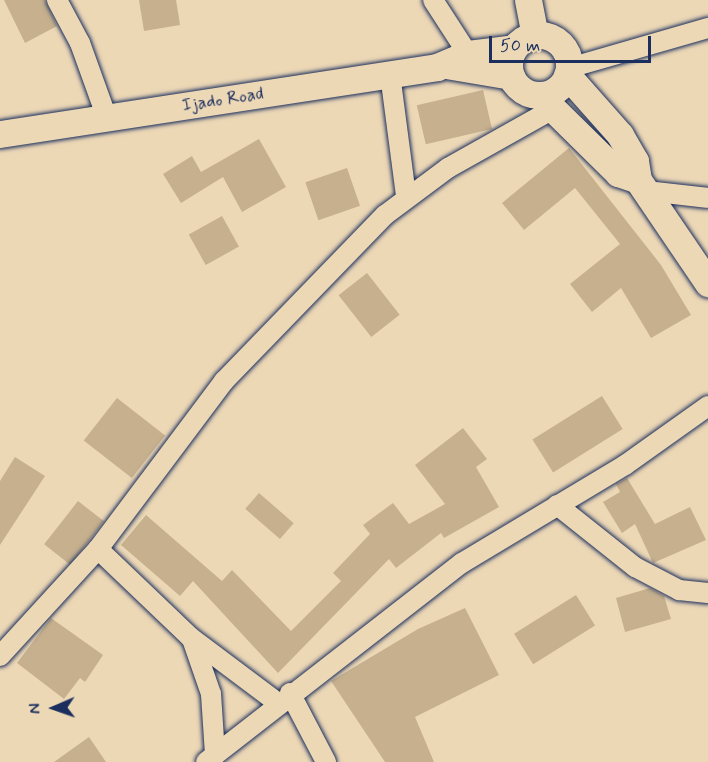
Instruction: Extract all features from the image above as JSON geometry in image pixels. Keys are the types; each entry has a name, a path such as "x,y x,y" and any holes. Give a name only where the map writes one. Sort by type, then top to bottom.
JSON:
{"street":[{"path":"57,0 80,43 107,118"},
{"path":"433,0 457,59"},
{"path":"528,0 525,41 511,76 522,90 546,102 618,173 642,185 708,198"},
{"path":"0,656 98,549 224,381 406,196 546,102 560,88 568,72 708,28"},
{"path":"525,41 560,43 568,72 620,135 635,161 642,185 708,283"},
{"name":"Ijado Road","path":"0,134 390,74 525,41"},
{"name":"Ijado Road","path":"457,59 511,76"},
{"path":"390,74 406,196"},
{"path":"210,758 284,698 462,563 557,505 708,406"},
{"path":"557,505 635,567 679,590 708,593"},
{"path":"98,549 190,637 284,698 326,762"},
{"path":"190,637 211,694 210,758"}],"building":[{"path":"4,0 45,0 57,26 25,43"},
{"path":"139,0 176,0 180,25 144,31"},
{"path":"483,90 492,129 426,144 417,105"},
{"path":"259,139 286,187 242,212 223,177 181,203 163,174 192,156 201,172"},
{"path":"569,148 661,265 691,315 651,338 621,288 592,312 570,284 620,244 575,188 524,230 502,203"},
{"path":"347,168 360,206 318,220 305,182"},
{"path":"222,216 239,247 206,265 189,234"},
{"path":"367,273 400,315 371,337 339,295"},
{"path":"602,396 623,429 553,473 532,439"},
{"path":"117,398 165,436 132,478 84,441"},
{"path":"463,428 487,459 476,467 499,507 444,538 441,533 396,568 389,559 278,673 193,581 180,596 121,545 146,515 222,581 232,570 291,631 341,581 333,573 370,534 363,525 393,503 409,524 445,504 415,465"},
{"path":"15,457 45,476 0,545 0,481"},
{"path":"627,478 655,524 690,507 706,540 653,563 635,524 622,533 603,502 620,492 616,484"},
{"path":"259,493 294,523 280,539 245,509"},
{"path":"78,501 104,521 70,565 44,544"},
{"path":"650,588 664,596 671,619 625,632 616,598"},
{"path":"576,595 595,626 533,664 514,634"},
{"path":"465,608 499,675 415,717 434,762 385,762 331,681 418,629"},
{"path":"51,618 103,655 85,682 80,678 64,699 17,663"},
{"path":"89,737 106,762 54,762"}]}
